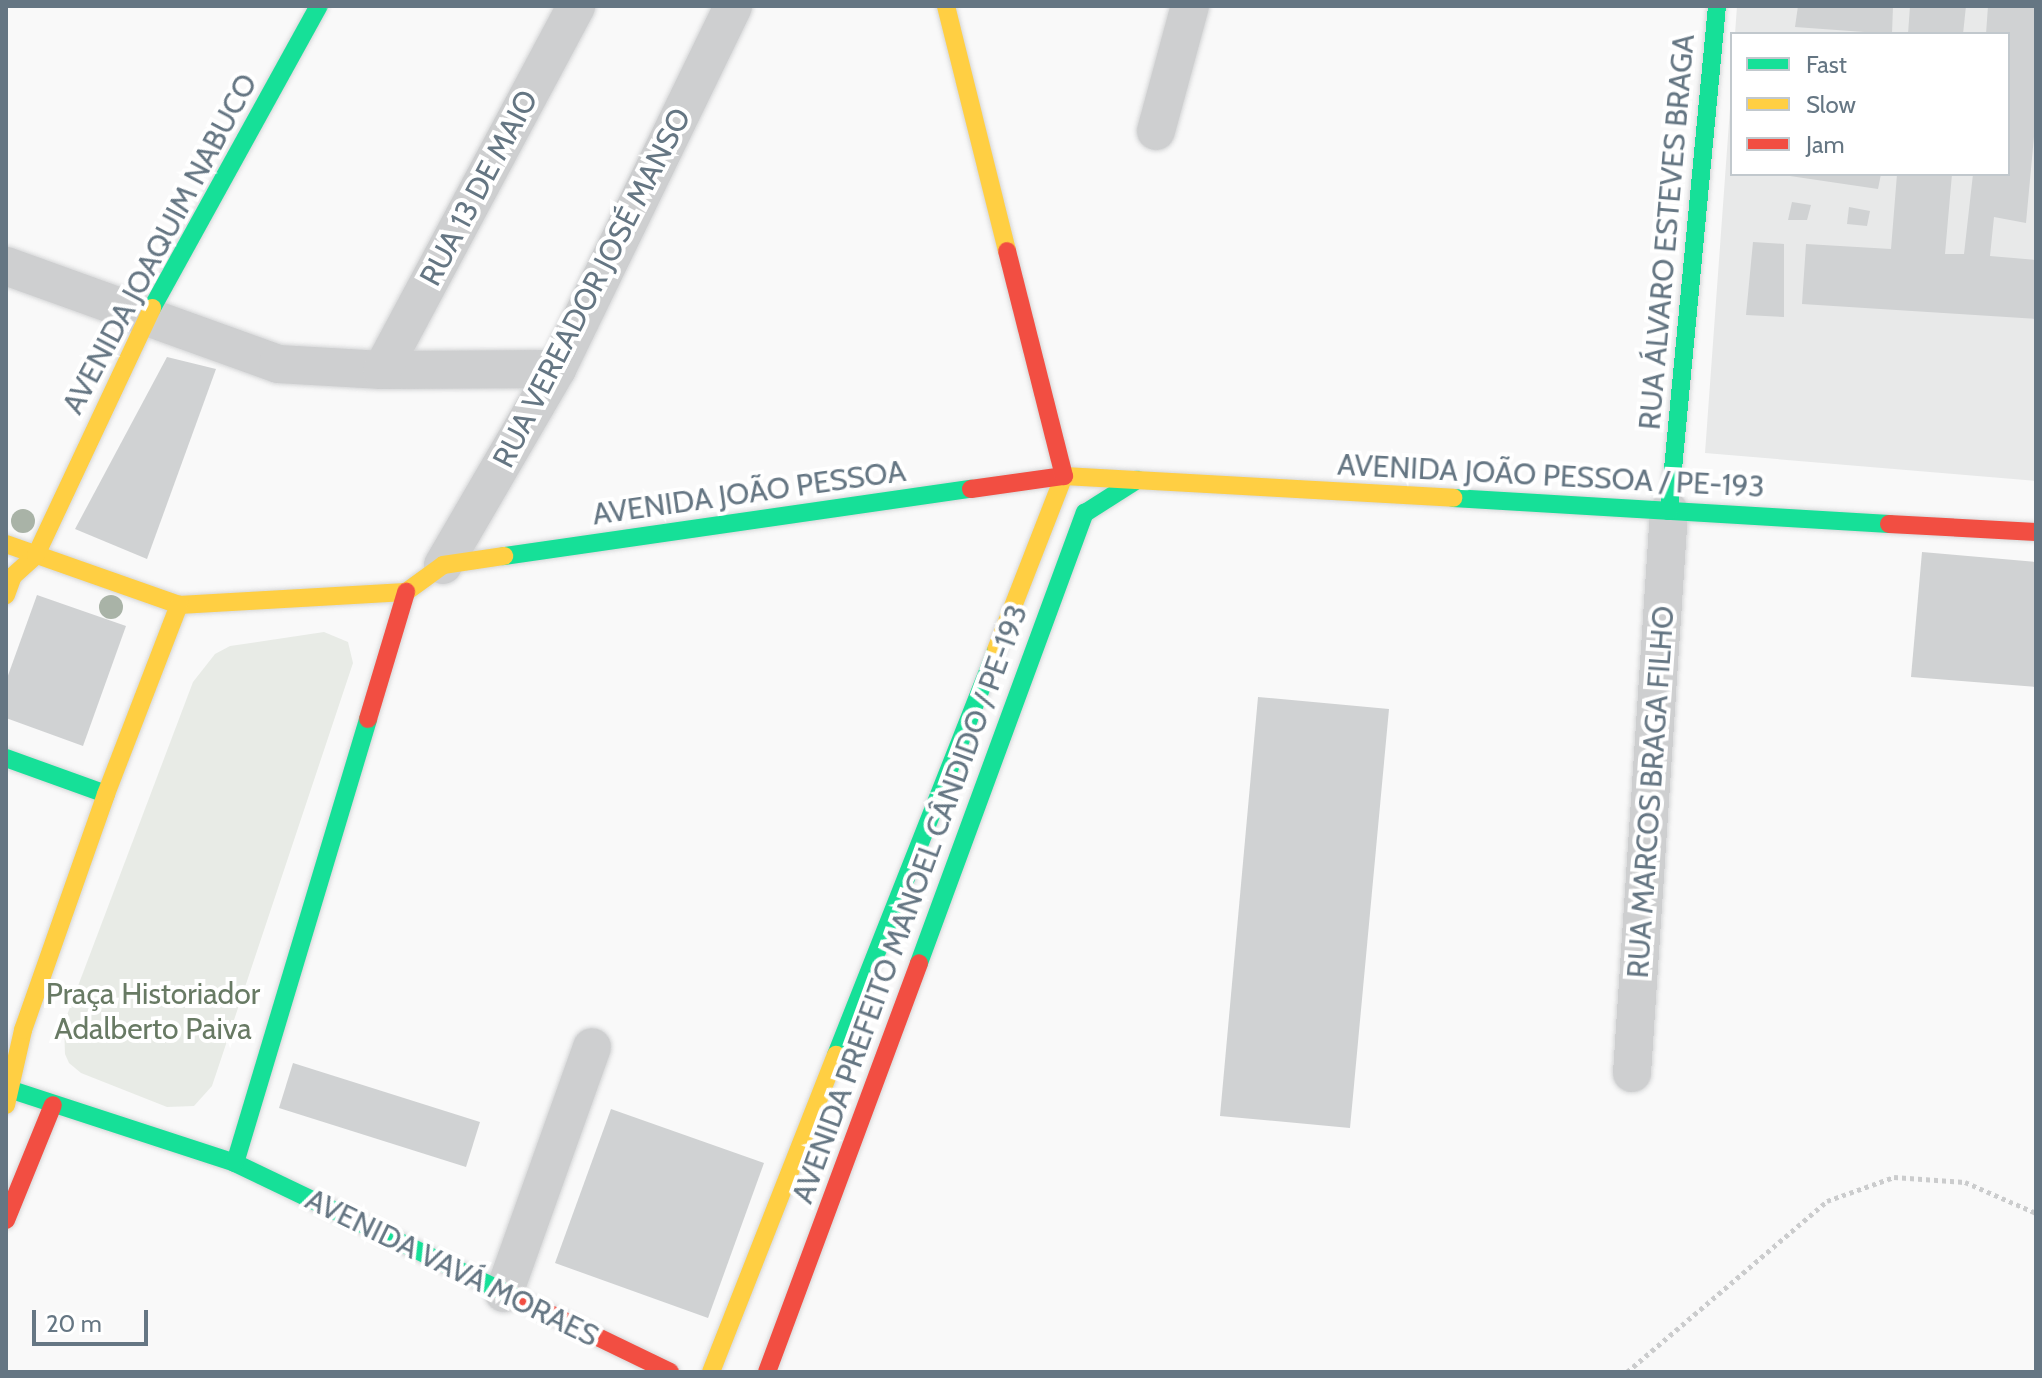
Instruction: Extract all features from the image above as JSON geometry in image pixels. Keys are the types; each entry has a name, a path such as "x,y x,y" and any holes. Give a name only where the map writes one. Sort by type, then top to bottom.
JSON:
{"main road":[{"name":"AVENIDA JOAQUIM NABUCO","path":"6,595 13,576 36,555 146,318 319,6"},
{"path":"946,6 1064,476"},
{"name":"RUA ÁLVARO ESTEVES BRAGA","path":"1669,511 1717,6"},
{"name":"AVENIDA JOÃO PESSOA / PE-193","path":"1064,476 2036,532"},
{"name":"AVENIDA JOÃO PESSOA","path":"443,565 1064,476"},
{"name":"AVENIDA PREFEITO MANOEL CÂNDIDO / PE-193","path":"711,1372 1064,476"},
{"name":"AVENIDA PREFEITO MANOEL CÂNDIDO / PE-193","path":"767,1372 1085,513 1137,480"},
{"path":"6,544 179,605 406,592 443,565"},
{"path":"179,605 106,794 23,1030 8,1095 53,1105 235,1163 406,592"},
{"path":"6,758 106,794"},
{"path":"6,1220 53,1105"},
{"name":"AVENIDA VAVÁ MORAES","path":"235,1163 670,1372"}],"street":[{"name":"RUA 13 DE MAIO","path":"382,370 576,6"},
{"name":"RUA VEREADOR JOSÉ MANSO","path":"443,565 557,369 733,6"},
{"path":"1156,131 1190,6"},
{"path":"6,266 278,364 382,370 557,369"},
{"name":"RUA MARCOS BRAGA FILHO","path":"1632,1073 1669,511"},
{"path":"504,1293 592,1047"}],"path":[{"path":"1627,1372 1827,1201 1894,1177 1965,1182 2036,1213"}],"shaded area":[{"path":"1737,6 2036,6 2036,481 1705,453 1730,109 1730,176 2010,176 2010,32 1735,32"}],"green space":[{"name":"Praça Historiador Adalberto Paiva","path":"324,632 348,642 353,663 212,1086 194,1106 167,1107 81,1073 69,1063 65,1054 64,1023 193,682 215,654 230,646"}],"building":[{"path":"1798,6 1893,6 1892,32 1795,27"},
{"path":"1910,6 1966,6 1963,32 1908,32"},
{"path":"1988,6 2036,6 2036,115 2026,223 1994,217 1990,256 2036,260 2036,319 1802,304 1806,244 1891,249 1897,176 1952,176 1945,254 1964,254 1973,176 2010,176 2010,32 1986,32"},
{"path":"1790,176 1881,176 1878,189"},
{"path":"1792,202 1811,205 1807,220 1788,220"},
{"path":"1849,207 1870,211 1867,226 1847,224"},
{"path":"1753,242 1784,244 1784,317 1746,315"},
{"path":"167,357 216,369 147,559 75,529"},
{"path":"1922,552 2036,562 2036,687 1911,677"},
{"path":"37,595 126,626 83,746 6,718 6,681"},
{"path":"1258,697 1389,709 1350,1128 1220,1116"},
{"path":"293,1063 480,1122 466,1167 279,1108"},
{"path":"611,1109 764,1163 708,1318 555,1263"}],"traffic: fast":[{"path":"152,308 319,6"},
{"path":"1669,511 1717,6"},
{"path":"919,963 1085,513 1137,480"},
{"path":"504,556 971,489"},
{"path":"1453,498 1889,524"},
{"path":"836,1055 996,650"},
{"path":"235,1163 368,719"},
{"path":"6,758 106,794"},
{"path":"12,1090 235,1163 517,1298"}],"traffic: slow":[{"path":"946,6 1007,251"},
{"path":"6,595 13,576 36,555 152,308"},
{"path":"996,650 1064,476 1453,498"},
{"path":"6,544 179,605 406,592 443,565 504,556"},
{"path":"6,1105 23,1030 106,794 179,605"},
{"path":"711,1372 836,1055"}],"traffic: jam":[{"path":"971,489 1064,476 1007,251"},
{"path":"1889,524 2036,532"},
{"path":"368,719 406,592"},
{"path":"767,1372 919,963"},
{"path":"6,1220 53,1105"},
{"path":"517,1298 670,1372"}]}
